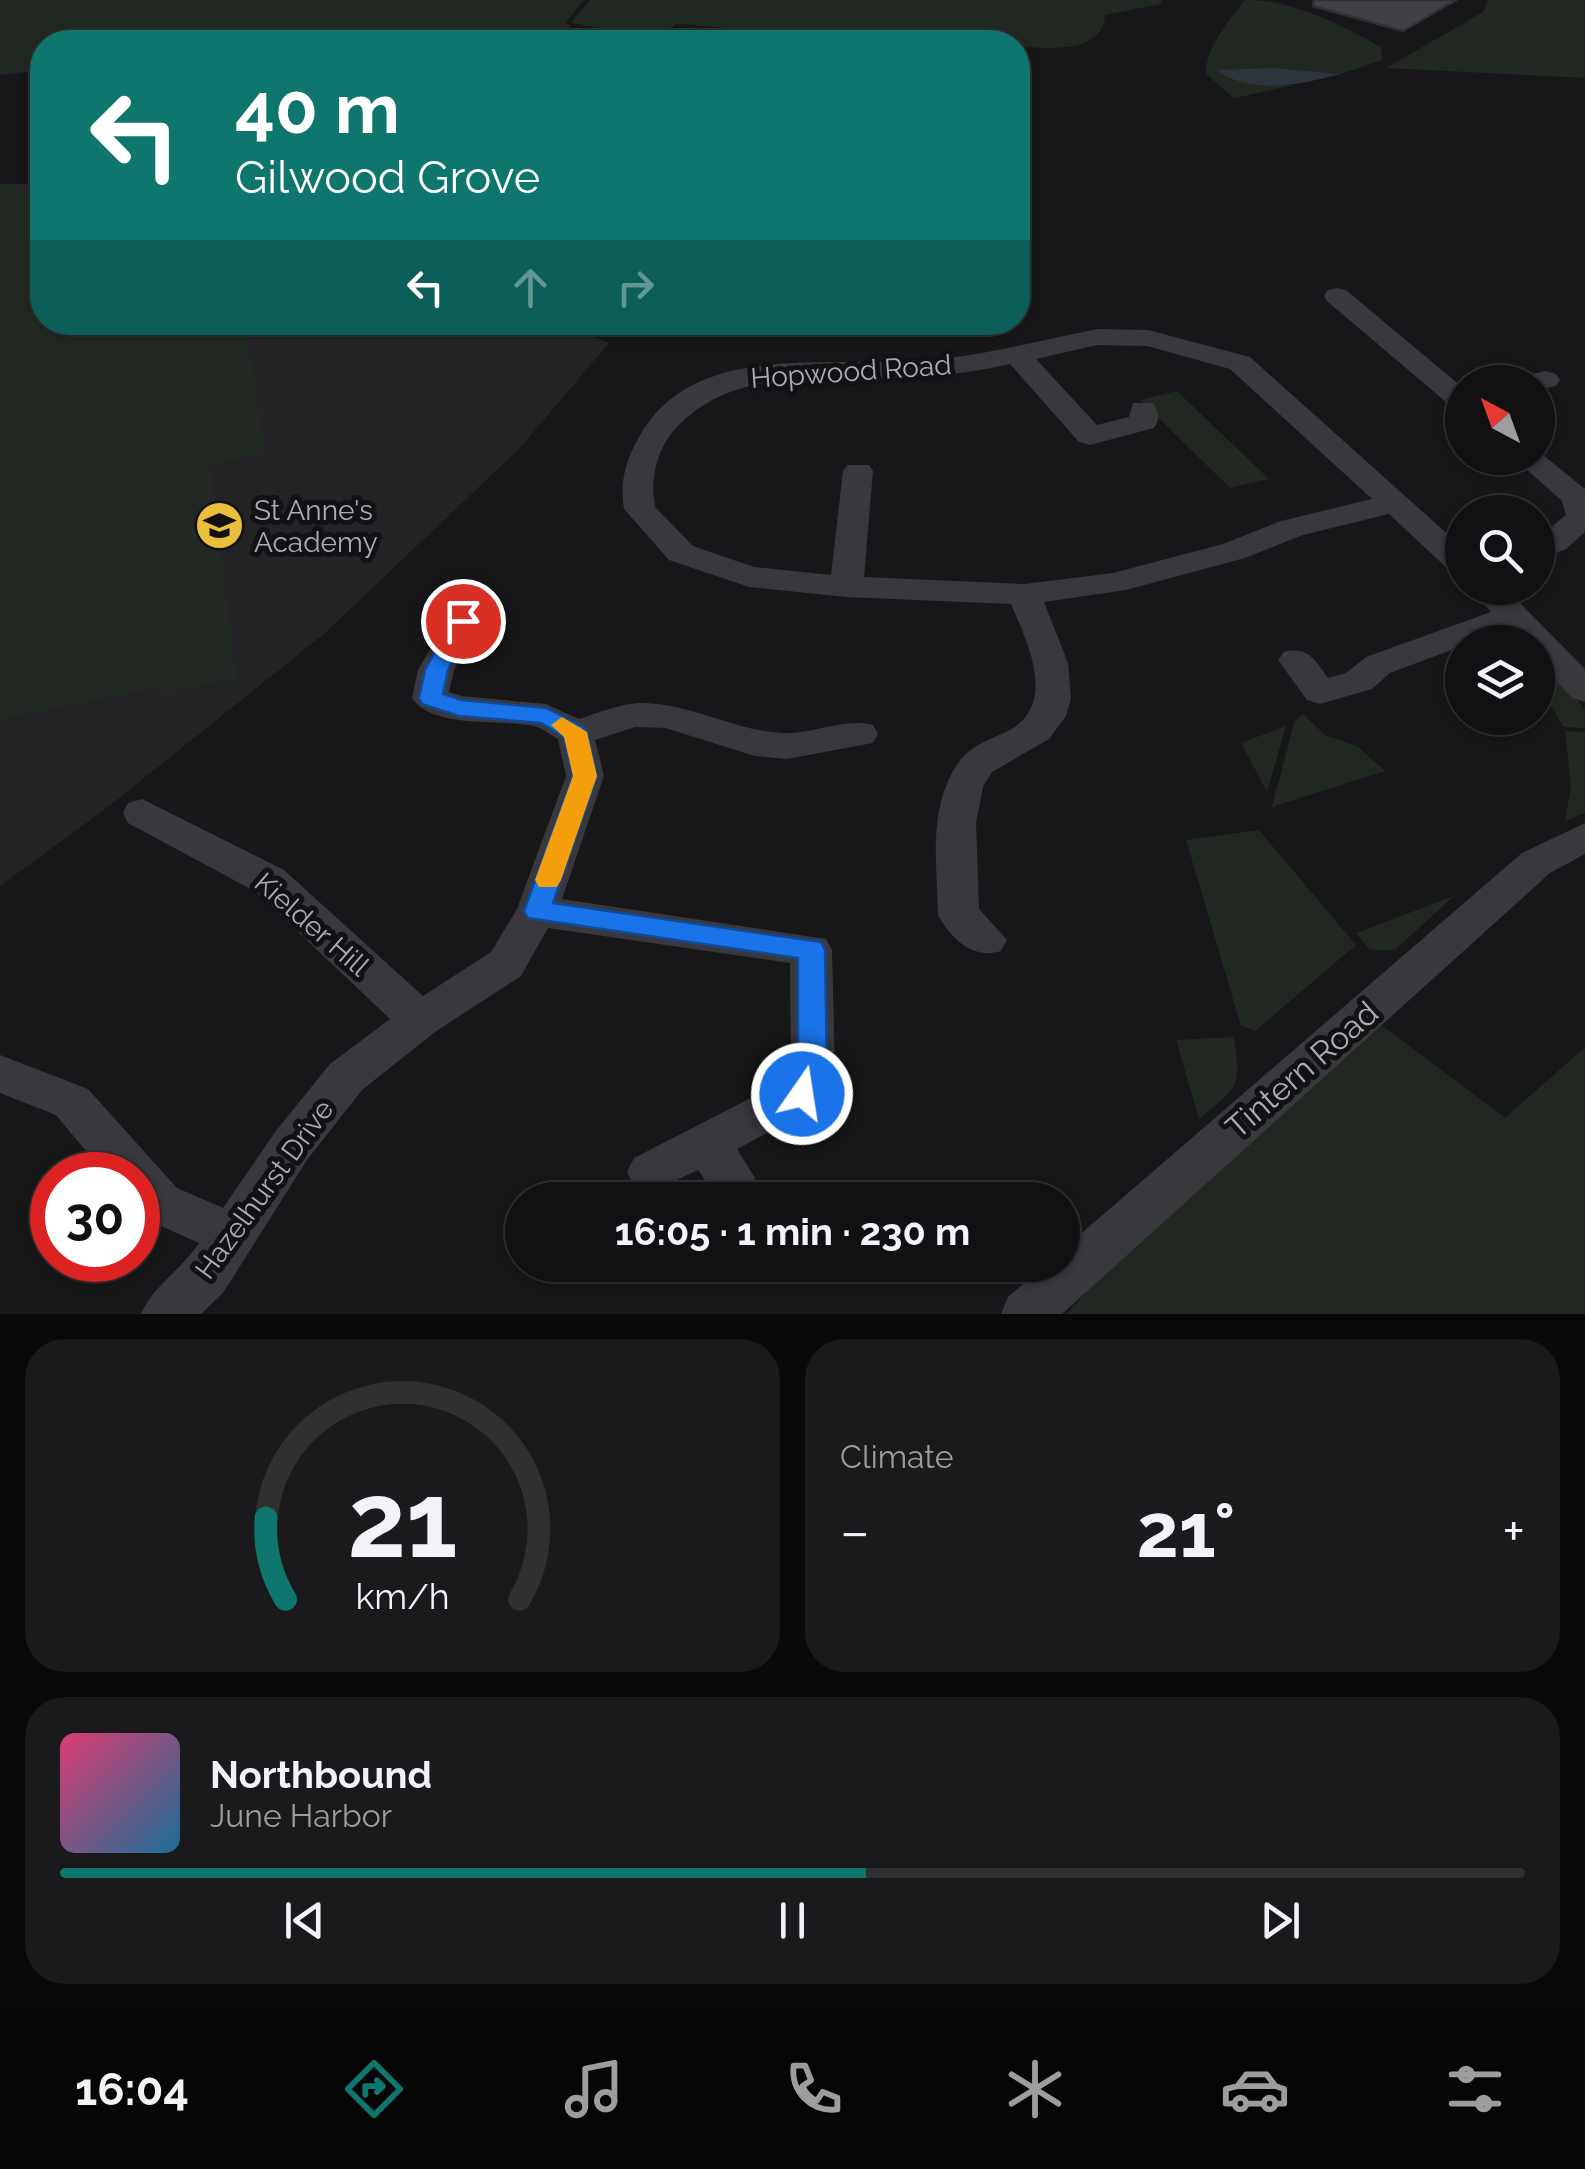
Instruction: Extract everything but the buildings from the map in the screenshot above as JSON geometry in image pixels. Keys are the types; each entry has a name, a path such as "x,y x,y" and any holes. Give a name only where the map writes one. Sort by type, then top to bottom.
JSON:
{"street":[{"path":"1336,296 1445,386"},
{"name":"Hopwood Road","path":"1393,504 1292,528 1234,551 1114,583 1024,594 846,587 750,577 681,553 630,508 637,492 639,465 656,432 682,404 714,386 759,373 919,369 1017,355 1098,337 1148,338 1240,362 1445,549"},
{"path":"1017,355 1090,436 1144,422 1143,409"},
{"path":"846,587 858,471"},
{"path":"1549,475 1576,497 1582,517 1555,541"},
{"path":"986,940 959,915 956,823 960,798 973,770 1000,747 1037,730 1053,700 1054,671 1024,594"},
{"path":"1504,605 1585,690"},
{"path":"1296,660 1320,692 1359,681 1378,665 1514,615"},
{"path":"466,621 436,670 430,698 459,708 546,716 575,732 634,715 666,716 756,744 841,748"},
{"name":"Hazelhurst Drive","path":"166,1314 205,1276 235,1236 290,1146 346,1077 420,1020 506,964 537,911 585,776 575,732"},
{"name":"Kielder Hill","path":"142,813 172,844 270,881 420,1020"},
{"name":"Tintern Road","path":"1026,1314 1536,864 1585,837"},
{"path":"537,911 816,936 813,1072 802,1094 718,1161 651,1172"},
{"path":"0,1073 72,1102 115,1152"},
{"path":"160,1204 235,1236"}],"shaded area":[{"path":"0,0 584,0 566,22 575,30 30,30 30,71 0,75"},
{"path":"590,0 1162,0 1161,4 1105,15 1102,28 1084,43 1043,48 1030,47 1030,30 744,30 676,24 668,30 612,30 571,23"},
{"path":"1245,0 1281,4 1332,22 1381,47 1382,60 1341,74 1275,68 1217,71 1252,83 1295,85 1234,98 1206,74 1207,64 1220,34"},
{"path":"1488,0 1585,0 1585,78 1386,68 1483,12"},
{"path":"1275,68 1341,74 1277,86 1245,83 1216,70"},
{"path":"0,184 30,184 30,335 248,335 265,455 210,464 237,679 162,693 161,688 0,720"},
{"name":"St Anne's Academy","path":"0,285 30,311 30,335 588,335 609,343 520,448 325,633 108,807 0,886"},
{"path":"1177,391 1269,479 1230,488 1140,400"},
{"path":"1555,676 1585,710 1585,728 1564,727 1555,713"},
{"path":"1303,714 1325,735 1357,746 1385,771 1272,807 1294,722"},
{"path":"1286,726 1267,792 1241,743"},
{"path":"1565,731 1585,732 1585,813 1565,821 1571,786"},
{"path":"1259,830 1356,945 1255,1031 1241,1026 1186,840"},
{"path":"1454,896 1395,950 1370,950 1356,933"},
{"path":"1381,1025 1505,1118 1585,1047 1585,1314 1066,1314 1104,1274"},
{"path":"1234,1037 1234,1085 1199,1119 1176,1040"}],"slow traffic":[{"path":"548,880 585,776 575,732 562,725"}],"place":[{"name":"St Anne's Academy","path":"219,526"}],"route":[{"path":"463,621 436,670 430,698 459,708 546,716 575,732 585,776 537,911 812,950 813,1072 802,1094"}]}
